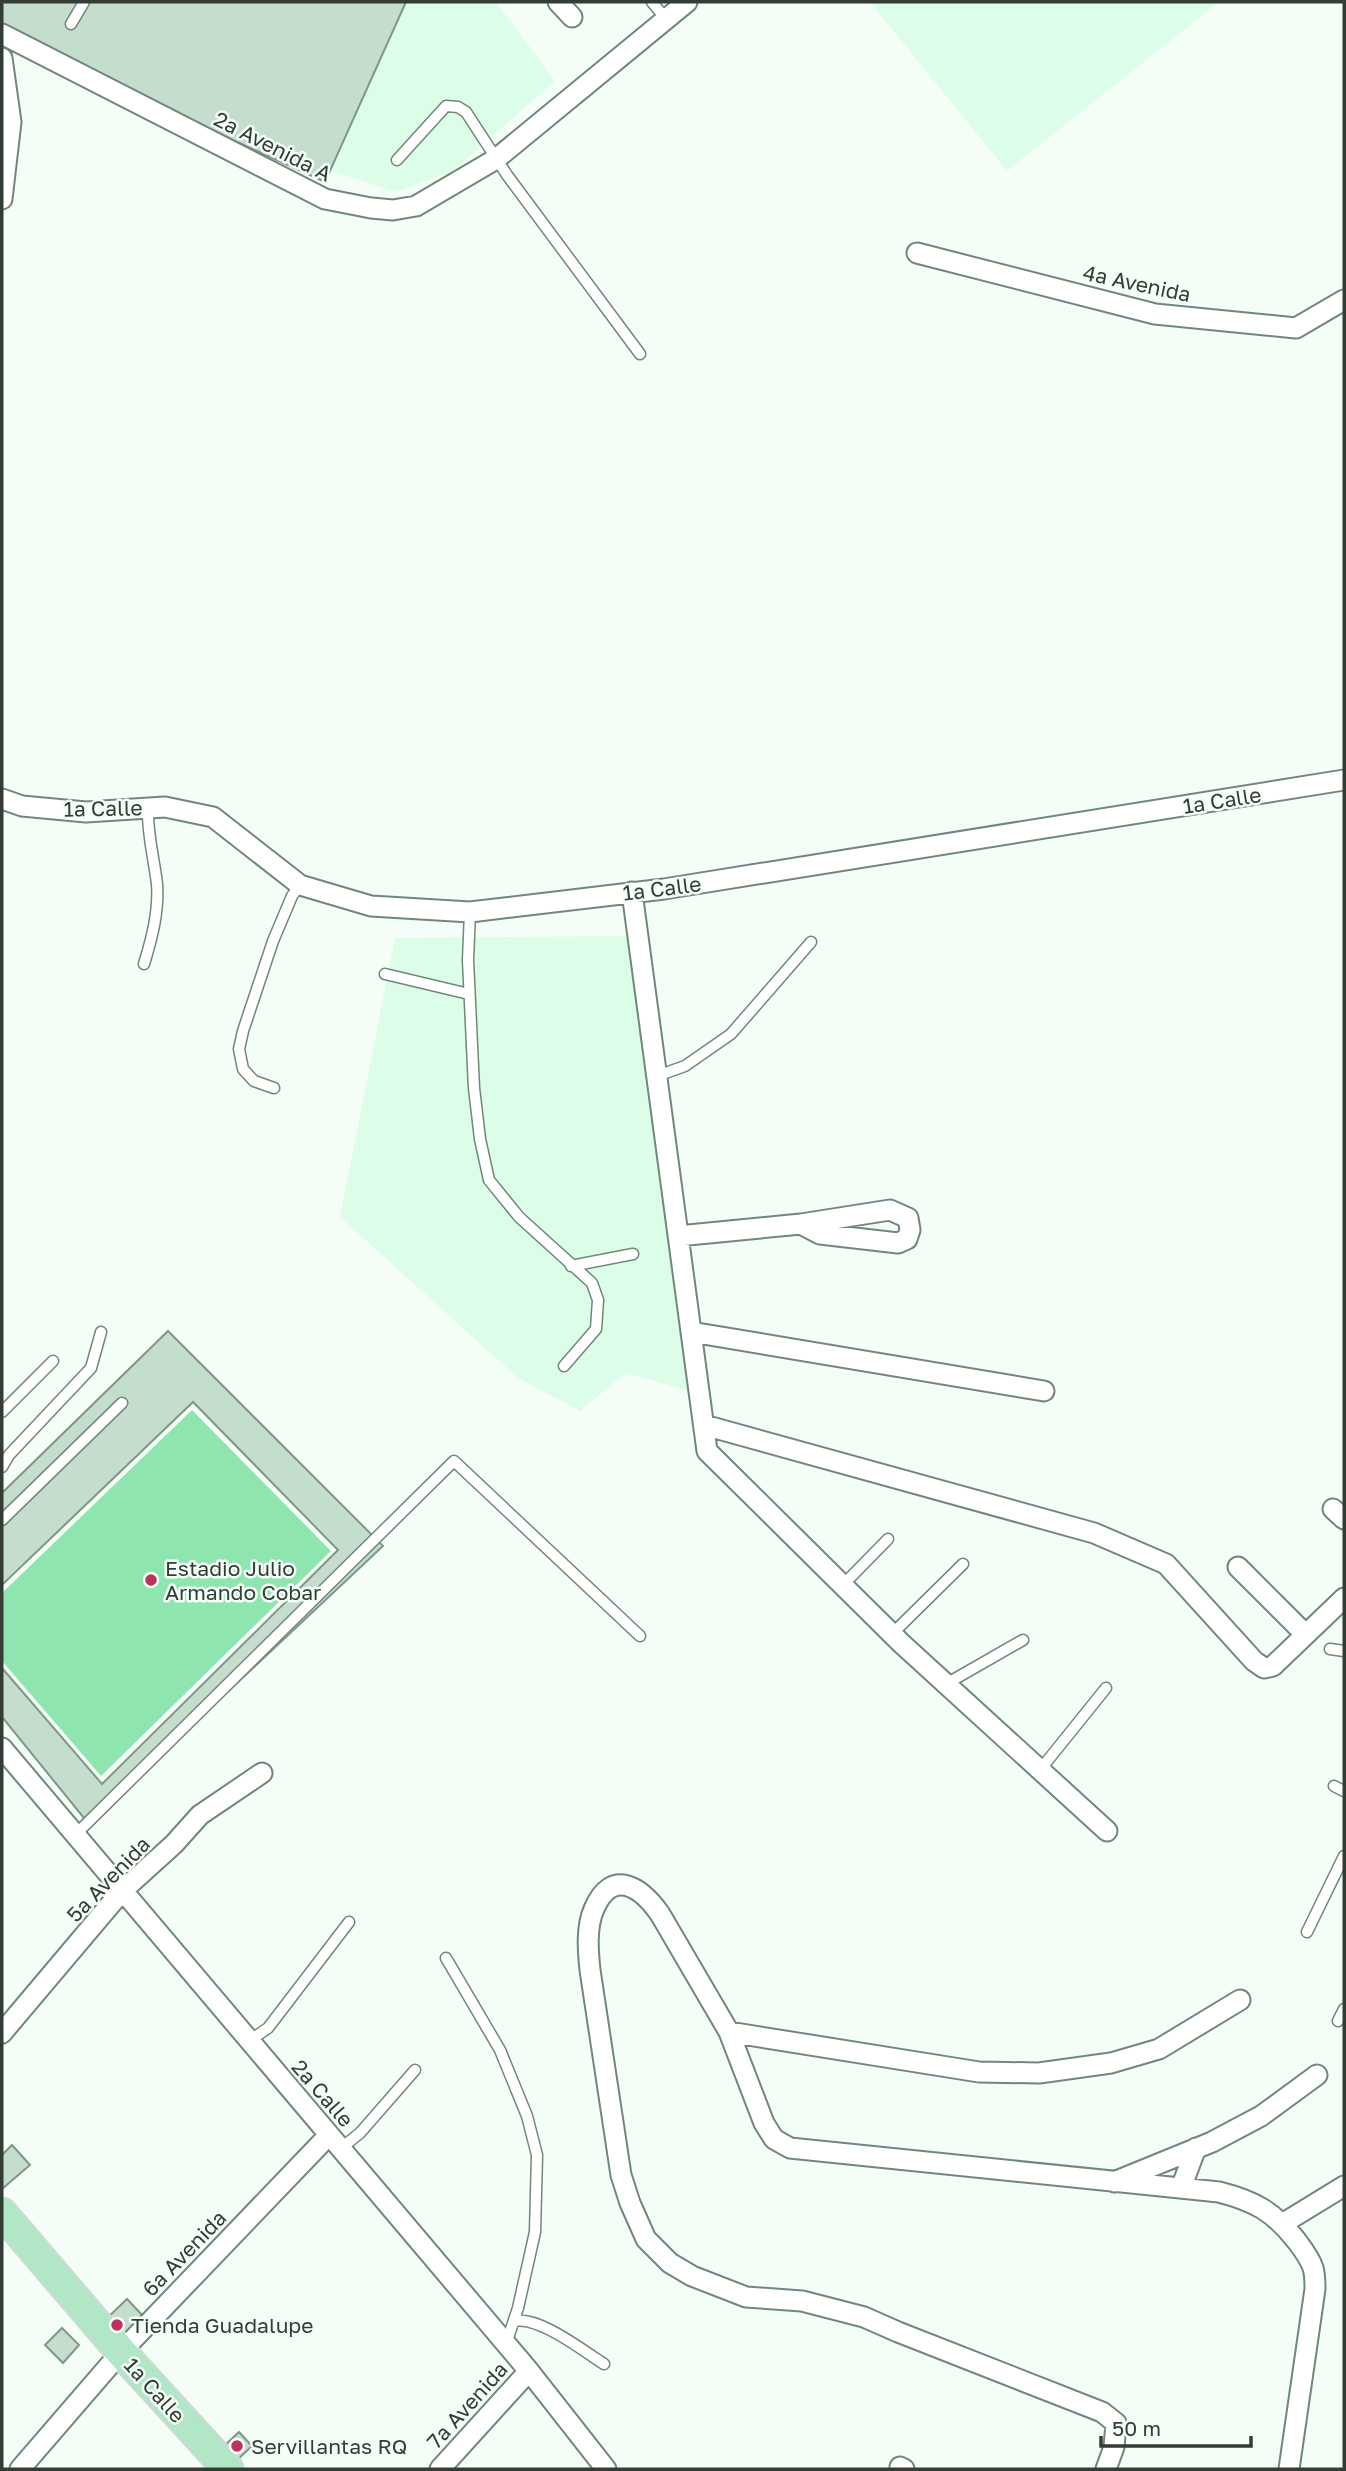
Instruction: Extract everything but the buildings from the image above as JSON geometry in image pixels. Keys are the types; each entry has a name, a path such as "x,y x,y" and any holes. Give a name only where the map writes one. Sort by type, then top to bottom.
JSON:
{"main road":[{"name":"1a Calle","path":"2,2213 121,2352 228,2469"}],"street":[{"path":"558,2 572,17"},
{"name":"2a Avenida A","path":"2,34 325,199 393,210 416,206 496,159 687,2"},
{"path":"2,58 11,122 2,199"},
{"name":"4a Avenida","path":"917,253 1155,314 1296,328 1344,300"},
{"name":"1a Calle","path":"2,799 22,806 86,812 165,807 213,817 300,885 372,906 470,912 677,887 1344,780"},
{"path":"632,892 707,1451 892,1634 1107,1831"},
{"path":"678,1236 801,1224 890,1210 908,1218 910,1230 907,1239 898,1243 820,1234 801,1224"},
{"path":"691,1332 1044,1391"},
{"path":"704,1425 1094,1532 1166,1564 1254,1661 1264,1668 1273,1667 1344,1598"},
{"path":"1238,1567 1305,1634"},
{"name":"2a Calle","path":"2,1748 76,1834 121,1892 529,2371 607,2469"},
{"name":"5a Avenida","path":"2,2033 121,1892 174,1844 200,1815 262,1773"},
{"path":"1106,2469 1114,2447 1116,2423 1102,2412 863,2317 802,2301 746,2297 692,2276 670,2263 646,2239 629,2203 621,2175 590,1970 590,1924 594,1909 610,1888 623,1884 648,1897 729,2032 764,2123 774,2139 790,2148 1219,2192 1260,2206 1282,2224 1303,2248 1313,2268 1315,2290 1289,2469"},
{"path":"729,2032 979,2072 1039,2073 1111,2063 1159,2049 1240,2000"},
{"path":"1113,2182 1196,2148 1261,2116 1317,2076"},
{"name":"6a Avenida","path":"20,2469 121,2352 335,2142"},
{"path":"1181,2188 1196,2148"},
{"path":"1282,2224 1344,2186"},
{"name":"7a Avenida","path":"440,2469 529,2371"}],"lane":[{"path":"71,24 84,2"},
{"path":"652,2 666,19"},
{"path":"397,160 446,106 458,107 466,112 496,159 640,354"},
{"path":"144,964 154,928 157,887 148,828 148,808"},
{"path":"274,1087 254,1081 243,1069 239,1049 274,941 292,897 300,885"},
{"path":"470,912 468,960 474,1088 480,1139 489,1180 519,1217 592,1283 598,1300 596,1329 564,1366"},
{"path":"657,1076 685,1066 731,1034 811,942"},
{"path":"385,974 469,994"},
{"path":"571,1266 633,1254"},
{"path":"2,1467 9,1455 91,1368 101,1332"},
{"path":"2,1412 53,1362"},
{"path":"2,1520 122,1403"},
{"path":"76,1834 454,1461 640,1636"},
{"path":"843,1585 888,1539"},
{"path":"892,1634 963,1564"},
{"path":"946,1684 1023,1640"},
{"path":"1330,1649 1344,1651"},
{"path":"1040,1770 1106,1688"},
{"path":"1334,1786 1344,1791"},
{"path":"1307,1932 1344,1856"},
{"path":"249,2042 268,2028 349,1922"},
{"path":"446,1958 500,2050 527,2116 537,2155 535,2232 506,2344"},
{"path":"1338,2021 1344,2009"},
{"path":"335,2142 360,2133 415,2070"},
{"path":"514,2321 523,2319 557,2334 604,2364"}],"shaded area":[{"path":"2,2 496,2 555,81 451,172 395,192 305,162 2,11"},
{"path":"870,2 1219,2 1007,171"},
{"path":"636,936 708,1396 626,1373 580,1411 518,1378 340,1217 395,938"}],"green space":[{"path":"192,1410 331,1551 101,1776 2,1661 2,1593"}],"place":[{"name":"Estadio Julio Armando Cobar","path":"151,1580"},
{"name":"Tienda Guadalupe","path":"117,2325"},
{"name":"Servillantas RQ","path":"237,2446"}]}
